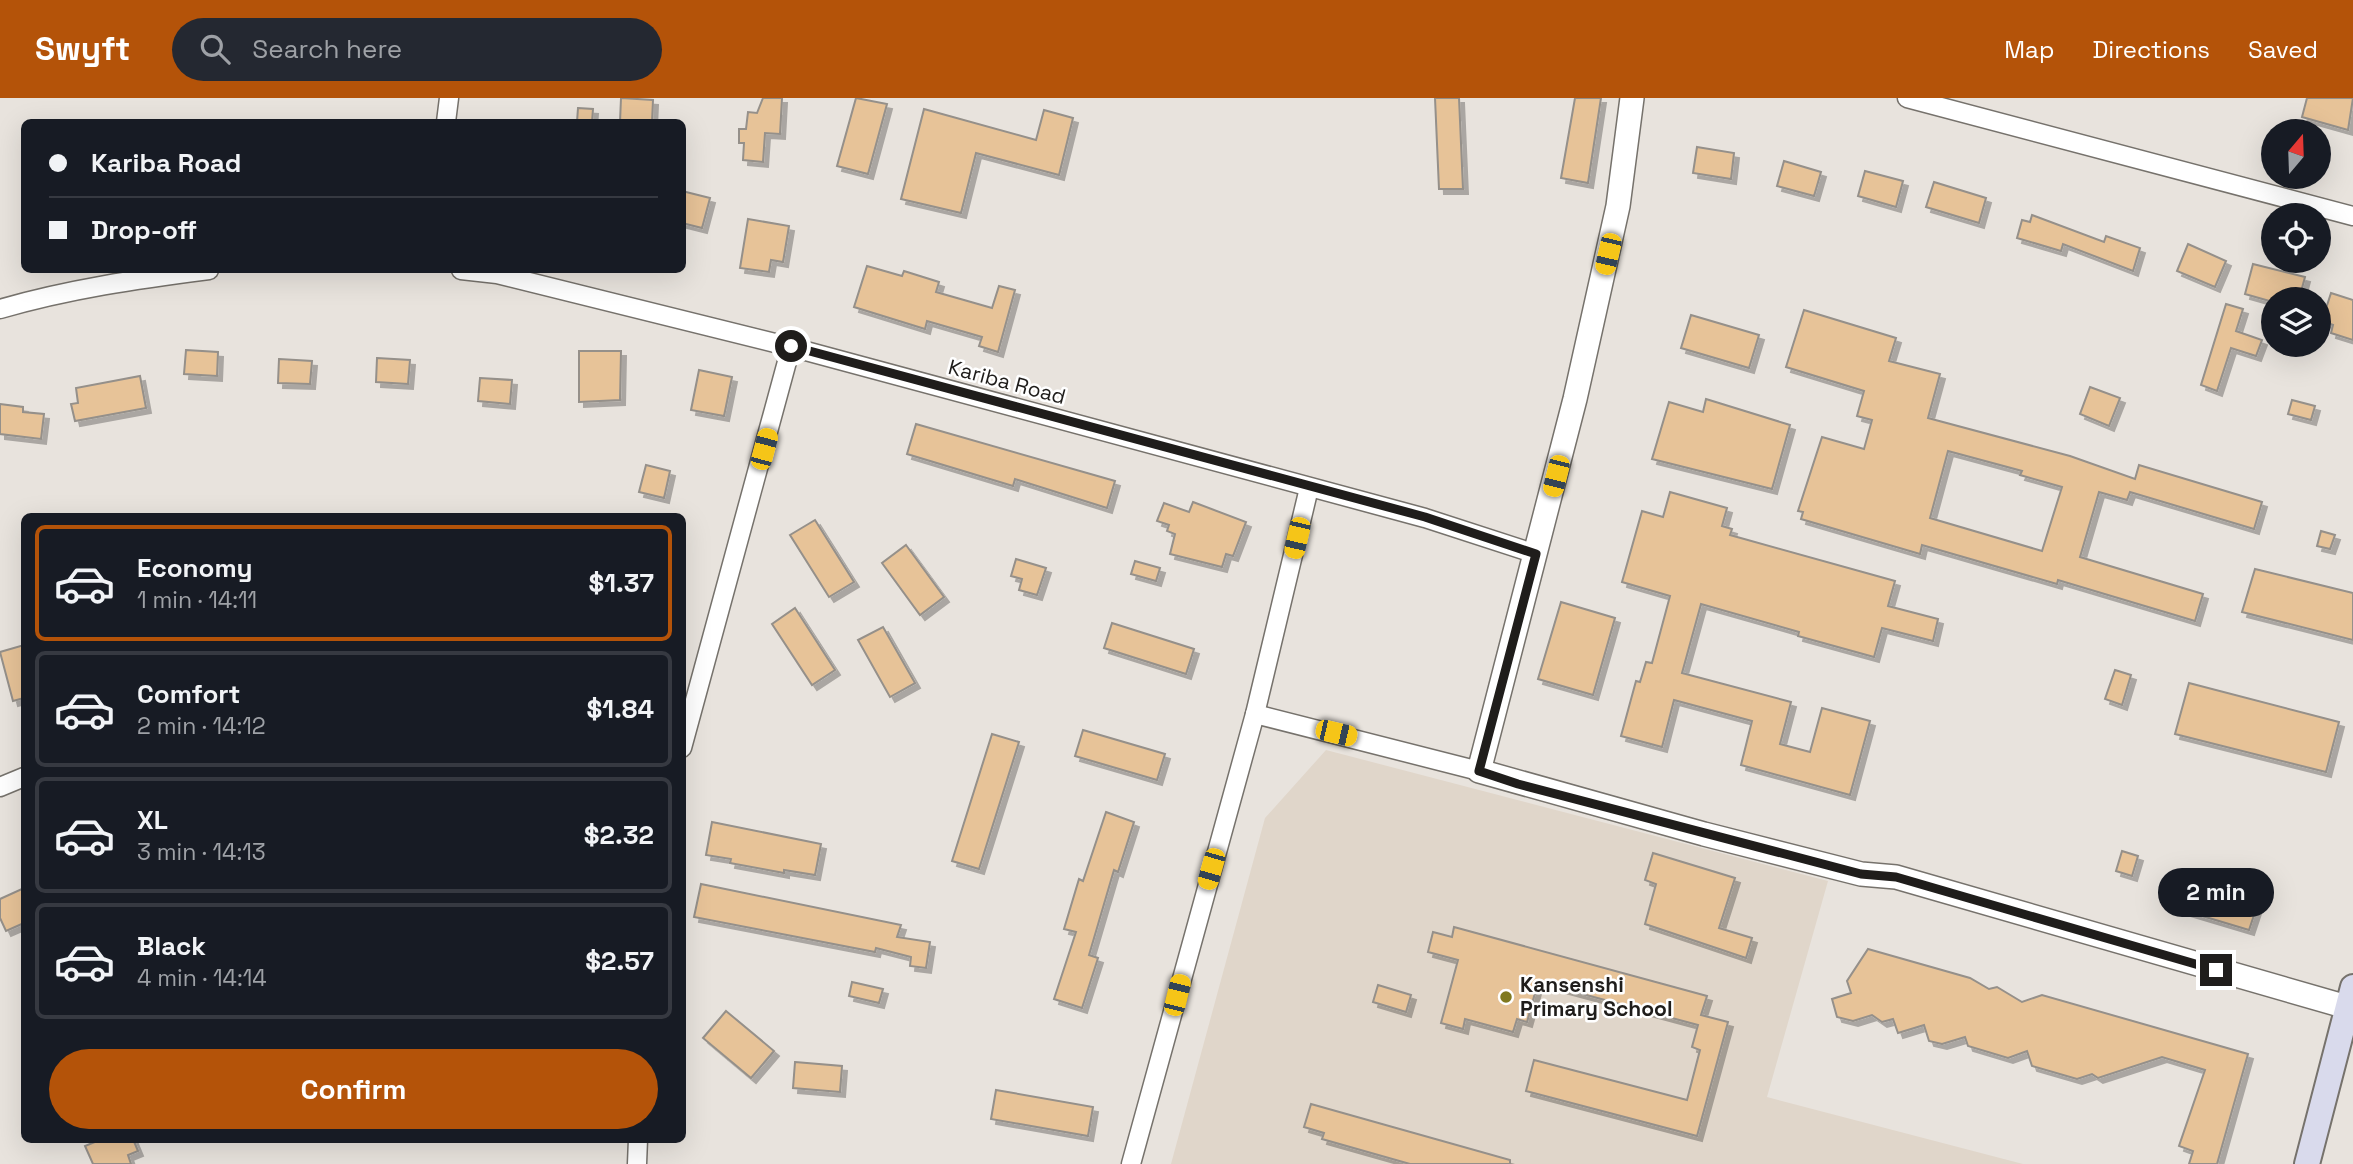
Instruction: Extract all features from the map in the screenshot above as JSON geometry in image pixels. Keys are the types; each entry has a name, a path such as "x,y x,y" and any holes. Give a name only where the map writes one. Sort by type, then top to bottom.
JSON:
{"main road":[{"path":"2307,1164 2350,997"}],"street":[{"path":"446,119 449,98"},
{"path":"1479,771 1536,554 1618,206 1632,98"},
{"path":"1907,98 2353,216"},
{"path":"0,309 43,296 125,280 184,273"},
{"name":"Kariba Road","path":"483,273 791,346 1309,488 1425,517 1536,554"},
{"path":"686,720 791,346"},
{"path":"1131,1164 1255,714 1309,488"},
{"path":"1255,714 1479,771 1518,784 1756,847 1861,874 1896,877 2350,997"},
{"path":"0,788 21,778"},
{"path":"636,1164 638,1143"}],"shaded area":[{"name":"Kansenshi Primary School","path":"1326,750 1828,881 1767,1097 2023,1164 1171,1164 1265,818"}],"building":[{"path":"621,98 653,100 652,119 620,119"},
{"path":"763,98 782,98 780,134 765,133 763,162 743,160 744,143 739,143 739,129 746,129 748,112 757,113"},
{"path":"856,98 887,104 868,174 837,166"},
{"path":"1435,98 1459,98 1463,189 1439,189"},
{"path":"1575,98 1601,98 1588,183 1561,178"},
{"path":"2307,98 2353,98 2348,130 2331,125 2331,119 2302,117"},
{"path":"578,108 593,109 592,119 577,119"},
{"path":"924,109 1036,140 1044,110 1073,118 1059,175 976,153 961,213 901,199"},
{"path":"1697,147 1734,153 1731,179 1693,173"},
{"path":"1784,161 1821,172 1814,196 1777,186"},
{"path":"1865,171 1903,181 1896,207 1858,196"},
{"path":"1934,182 1986,198 1979,223 1926,207"},
{"path":"686,192 710,198 702,228 686,224"},
{"path":"2032,215 2104,242 2106,236 2140,248 2133,271 2063,244 2061,251 2017,238 2022,220 2030,222"},
{"path":"748,219 789,226 783,262 771,260 769,272 740,268"},
{"path":"2188,244 2226,261 2215,287 2177,271"},
{"path":"2253,264 2261,266 2261,273 2289,273 2305,277 2302,287 2261,287 2261,299 2245,294"},
{"path":"867,266 902,276 904,271 939,282 936,292 992,308 999,286 1015,290 998,352 979,346 982,337 927,321 925,329 854,307"},
{"path":"2331,293 2353,300 2353,340 2331,333"},
{"path":"2226,304 2243,309 2236,331 2261,340 2256,356 2231,348 2217,391 2201,385"},
{"path":"1804,310 1896,338 1889,361 1940,374 1928,418 2070,456 2135,479 2139,465 2262,502 2254,529 2130,492 2127,500 2099,492 2080,557 2203,594 2195,621 2058,580 2057,584 1922,545 1920,554 1801,519 1803,512 1798,511 1822,437 1864,449 1872,420 1857,416 1864,391 1786,367","holes":["1948,451 2022,471 2020,475 2062,487 2042,551 1930,518"]},
{"path":"1691,315 1759,335 1749,368 1681,348"},
{"path":"186,350 218,352 217,376 184,374"},
{"path":"579,351 621,351 620,400 579,402"},
{"path":"377,358 410,360 408,384 376,382"},
{"path":"279,359 312,361 310,384 278,383"},
{"path":"699,370 732,377 724,416 691,410"},
{"path":"140,376 146,408 75,421 71,404 78,403 76,388"},
{"path":"480,378 512,380 510,404 478,401"},
{"path":"2090,387 2120,398 2109,426 2080,414"},
{"path":"1706,399 1790,425 1772,489 1652,459 1669,402 1703,412"},
{"path":"2292,400 2315,406 2311,420 2288,414"},
{"path":"0,404 23,407 23,412 44,414 41,439 0,434"},
{"path":"916,424 1115,481 1107,508 1015,479 1013,486 907,454"},
{"path":"646,465 670,471 664,498 639,492"},
{"path":"1670,492 1727,508 1722,526 1732,529 1730,535 1895,581 1888,606 1938,619 1933,641 1882,628 1874,657 1798,636 1799,632 1701,604 1682,673 1791,702 1780,744 1810,752 1822,708 1870,721 1850,795 1741,765 1752,721 1674,700 1662,747 1621,736 1636,681 1640,682 1646,662 1652,663 1670,596 1622,582 1642,511 1663,517"},
{"path":"1193,502 1246,522 1233,556 1226,554 1222,567 1170,554 1175,534 1167,531 1169,525 1157,521 1164,503 1189,512"},
{"path":"815,520 854,582 829,597 790,535"},
{"path":"2321,531 2335,535 2330,549 2317,546"},
{"path":"906,545 944,597 920,615 882,563"},
{"path":"1016,559 1046,568 1037,595 1019,590 1022,579 1011,576"},
{"path":"1135,561 1160,568 1156,581 1131,574"},
{"path":"2255,569 2353,593 2353,640 2242,612"},
{"path":"1561,602 1615,618 1593,695 1538,679"},
{"path":"795,608 835,670 812,685 772,624"},
{"path":"1112,623 1194,649 1186,674 1104,648"},
{"path":"883,627 915,683 890,697 858,640"},
{"path":"21,646 21,699 13,701 0,652"},
{"path":"2115,670 2131,675 2122,705 2105,699"},
{"path":"2189,683 2339,722 2326,772 2175,734"},
{"path":"1083,730 1165,754 1157,780 1075,756"},
{"path":"992,734 1019,742 979,869 952,861"},
{"path":"1106,812 1134,822 1118,872 1114,870 1089,955 1098,958 1082,1008 1054,999 1076,932 1064,929 1079,879 1083,881"},
{"path":"712,822 821,844 815,875 784,870 784,873 730,863 731,859 706,855"},
{"path":"2122,851 2138,856 2132,876 2116,871"},
{"path":"1653,853 1735,878 1719,928 1752,938 1746,958 1645,924 1656,884 1645,880"},
{"path":"701,884 901,925 897,937 930,942 926,968 910,966 911,957 876,948 875,952 694,917"},
{"path":"21,889 21,924 6,931 0,918 0,899"},
{"path":"2185,889 2256,909 2249,930 2179,909"},
{"path":"1454,927 1707,996 1701,1015 1728,1022 1697,1136 1526,1091 1534,1060 1687,1100 1700,1050 1692,1047 1698,1025 1538,982 1527,1022 1517,1019 1513,1032 1465,1019 1463,1029 1441,1023 1458,960 1428,952 1433,932 1452,937"},
{"path":"1868,949 1970,978 1989,989 1997,987 2022,1002 2042,995 2248,1054 2217,1164 2189,1164 2193,1151 2179,1146 2205,1070 2162,1057 2098,1078 2092,1074 2077,1079 2032,1066 2027,1051 2008,1058 1968,1046 1965,1037 1942,1044 1929,1041 1924,1025 1898,1033 1893,1019 1882,1022 1872,1015 1853,1021 1837,1017 1832,999 1851,993 1847,981"},
{"path":"852,982 883,989 879,1003 849,996"},
{"path":"1378,985 1411,995 1406,1012 1373,1002"},
{"path":"726,1011 774,1051 751,1078 703,1038"},
{"path":"795,1062 842,1066 840,1092 793,1088"},
{"path":"996,1090 1093,1107 1088,1136 991,1119"},
{"path":"1311,1104 1510,1160 1510,1164 1410,1164 1322,1139 1324,1133 1304,1127"},
{"path":"92,1143 135,1143 138,1151 128,1155 131,1164 93,1164 85,1146"}],"place":[{"name":"Kansenshi Primary School","path":"1506,997"}],"route":[{"path":"791,346 1309,488 1425,517 1457,530 1536,554 1479,771 1518,784 1861,874 1896,877 2216,970"}]}
